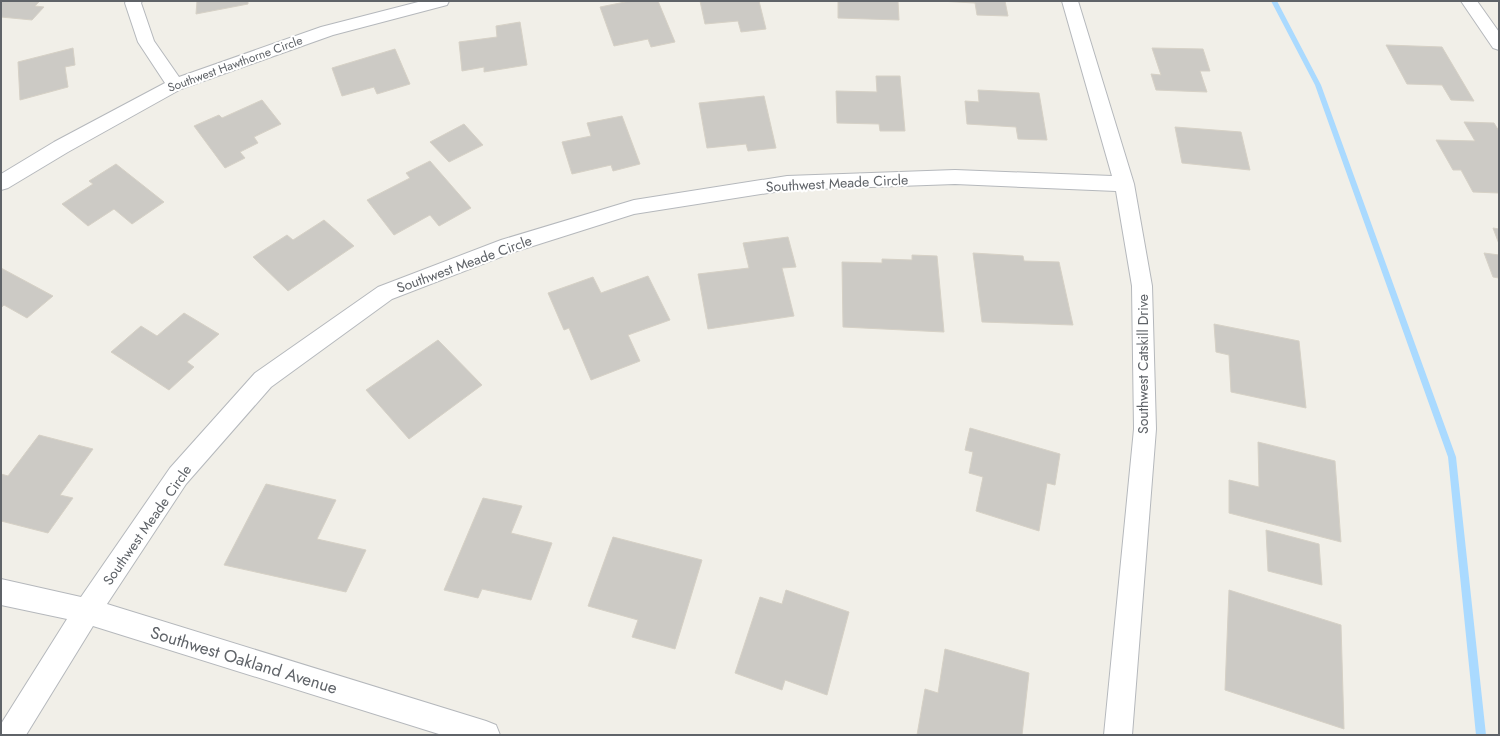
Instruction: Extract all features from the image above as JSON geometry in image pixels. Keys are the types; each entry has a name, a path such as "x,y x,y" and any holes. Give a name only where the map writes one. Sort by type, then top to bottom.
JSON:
{"street":[{"path":"134,1 146,42 175,85"},
{"name":"Southwest Hawthorne Circle","path":"1,183 61,147 175,85 327,31 441,1"},
{"name":"Southwest Catskill Drive","path":"1070,1 1124,184 1142,286 1145,429 1118,735"},
{"path":"1469,1 1499,44"},
{"name":"Southwest Meade Circle","path":"10,735 87,611 178,476 263,380 385,293 508,246 634,207 787,183 955,177 1124,184"},
{"name":"Southwest Oakland Avenue","path":"1,592 87,611 486,735"}],"building":[{"path":"1,1 40,1 35,6 44,7 32,20 1,17"},
{"path":"197,1 248,1 248,4 196,14"},
{"path":"630,1 658,1 675,42 651,47 648,39 614,46 600,7"},
{"path":"700,1 759,1 766,29 741,32 738,21 705,24"},
{"path":"838,1 898,1 899,20 838,18"},
{"path":"939,1 1005,1 1008,16 977,15 975,3"},
{"path":"520,22 527,65 484,72 484,67 462,71 459,42 497,37 496,26"},
{"path":"1386,45 1442,47 1474,101 1451,100 1442,85 1407,84"},
{"path":"73,48 75,65 65,67 68,87 20,100 18,62"},
{"path":"1152,48 1203,49 1210,71 1200,71 1207,92 1156,90 1151,74 1161,75"},
{"path":"395,49 410,84 377,94 374,87 342,96 332,68"},
{"path":"876,76 900,76 905,131 880,131 879,124 837,123 836,91 877,92"},
{"path":"978,90 1039,93 1047,140 1018,139 1016,127 967,124 965,101 979,102"},
{"path":"764,96 776,148 748,151 746,144 707,148 699,103"},
{"path":"262,100 281,124 254,137 258,143 240,152 245,158 225,168 194,126 219,115 222,118"},
{"path":"622,116 640,164 613,171 611,165 572,174 562,142 591,136 587,123"},
{"path":"1464,122 1494,123 1499,131 1499,193 1473,192 1461,170 1453,170 1436,140 1475,141"},
{"path":"464,124 483,145 449,162 430,142"},
{"path":"1175,127 1241,132 1250,170 1182,163"},
{"path":"430,161 471,208 439,226 430,215 394,235 367,200 410,178 406,173"},
{"path":"116,164 164,202 132,224 114,209 88,226 62,204 93,184 89,181"},
{"path":"324,220 354,246 288,291 253,257 287,235 293,240"},
{"path":"1493,228 1499,229 1499,244"},
{"path":"788,237 796,267 782,268 794,316 708,329 698,274 749,268 743,243"},
{"path":"973,253 1023,256 1024,261 1059,262 1073,325 982,322"},
{"path":"1484,253 1499,255 1499,278 1493,277"},
{"path":"912,255 937,256 944,332 843,327 842,262 882,263 882,259 912,260"},
{"path":"1,268 53,296 27,318 4,305 1,308"},
{"path":"648,276 670,320 628,335 640,361 591,380 569,328 564,330 548,293 593,277 601,293"},
{"path":"184,313 219,334 187,362 194,367 169,390 111,352 141,326 157,336"},
{"path":"1214,324 1299,341 1306,408 1231,392 1229,355 1216,352"},
{"path":"438,340 482,385 409,439 366,390"},
{"path":"970,428 1060,454 1055,485 1047,483 1039,531 976,511 983,477 969,473 973,452 965,450"},
{"path":"39,435 93,449 60,495 73,498 48,533 1,521 1,474 8,476"},
{"path":"1258,442 1335,461 1341,542 1229,513 1229,480 1259,487"},
{"path":"266,484 336,500 317,539 366,550 346,592 224,565"},
{"path":"483,498 522,506 511,533 552,543 531,600 482,589 478,598 444,590"},
{"path":"1266,530 1319,544 1322,585 1268,571"},
{"path":"613,537 702,560 675,649 632,637 638,620 588,606"},
{"path":"786,590 849,612 827,695 785,680 782,690 735,673 760,597 782,604"},
{"path":"1229,590 1341,625 1344,729 1225,690"},
{"path":"945,649 1029,673 1022,735 917,735 925,689 938,693"}],"waterway":[{"path":"1274,1 1318,85 1452,457 1481,735"}]}
